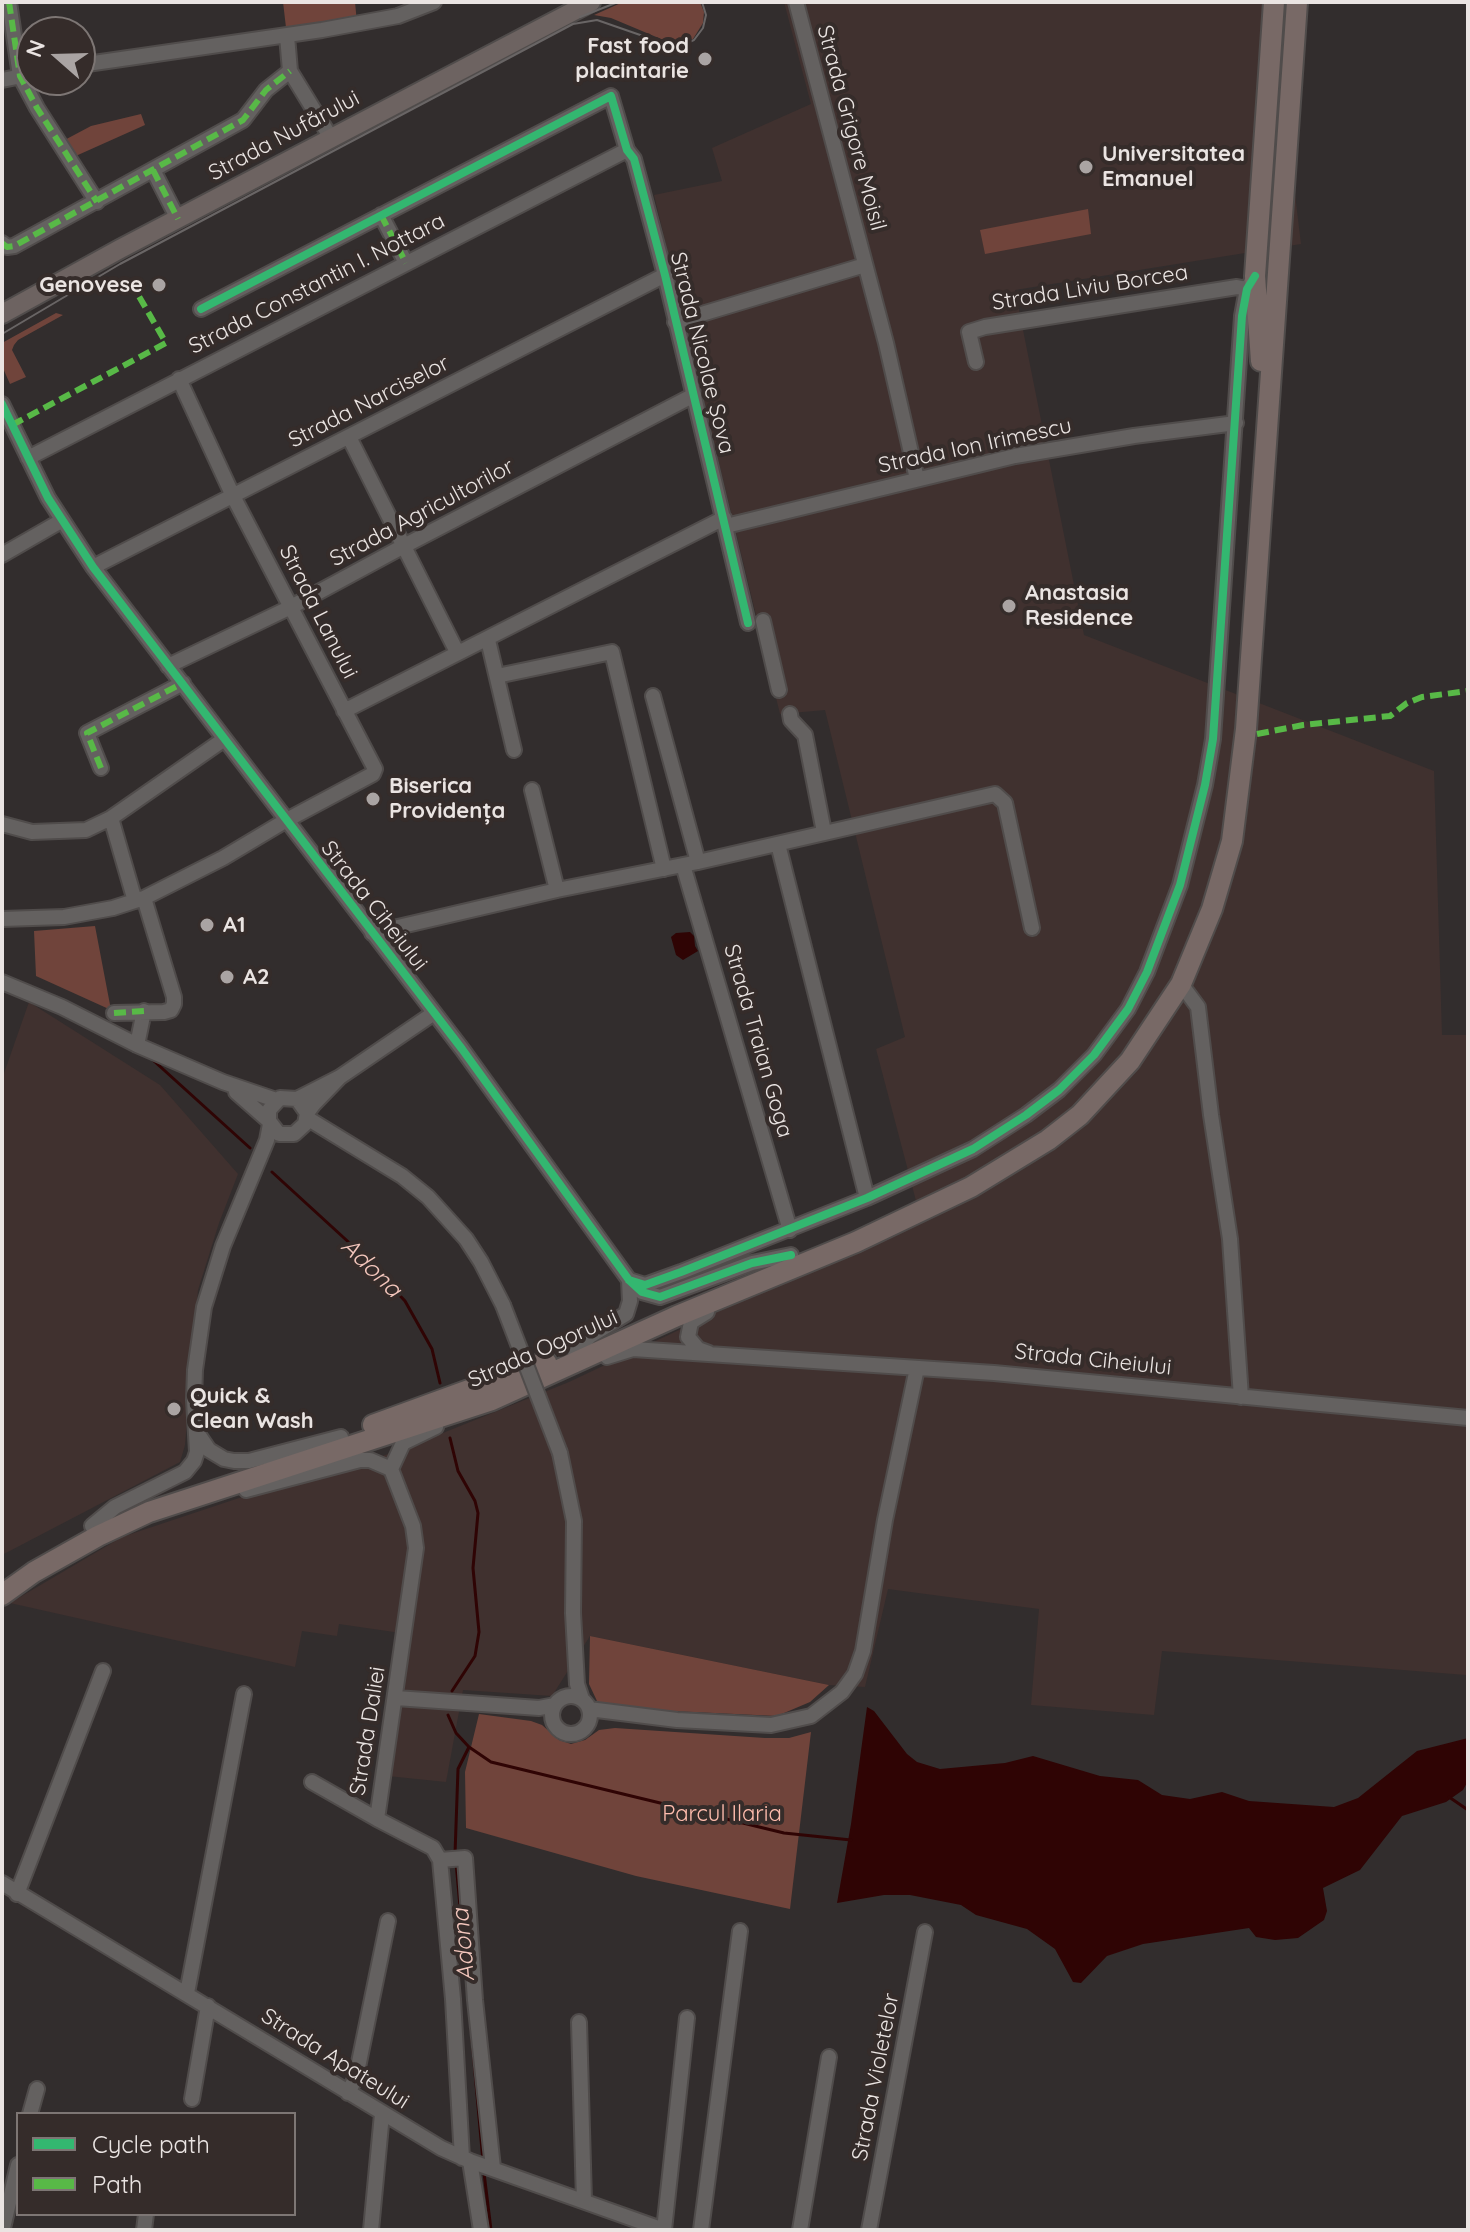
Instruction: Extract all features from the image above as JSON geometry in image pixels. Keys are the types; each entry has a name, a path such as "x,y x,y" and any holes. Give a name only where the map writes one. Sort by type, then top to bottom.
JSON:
{"highway":[{"path":"1261,361 1251,282 1274,2"},
{"name":"Strada Ogorului","path":"2,1580 92,1526 178,1490 341,1437 575,1352 971,1187 1048,1140 1080,1115 1130,1061 1181,984 1198,947 1232,841 1241,777 1278,280 1286,74 1285,2"},
{"name":"Strada Ogorului","path":"2,1595 34,1572 149,1512 492,1400 801,1258 996,1161 1054,1123 1110,1066 1152,1010 1172,975 1199,909 1218,846 1231,785 1261,361 1286,74 1297,2"},
{"path":"1278,280 1290,240 1311,2"}],"main road":[{"name":"Strada Nufărului","path":"3,312 27,295 42,293 591,2"}],"street":[{"path":"9,2 16,32"},
{"path":"96,63 287,36 398,16 434,2"},
{"name":"Strada Grigore Moisil","path":"796,2 917,479"},
{"path":"287,36 290,71 331,138"},
{"path":"2,243 7,247 14,246 243,120 266,90 290,71"},
{"path":"33,96 37,108 97,202"},
{"name":"Strada Nicolae Șova","path":"381,215 611,96 627,150 634,159 725,522 779,690"},
{"name":"Strada Constantin I. Nottara","path":"28,458 627,150"},
{"path":"153,170 178,219"},
{"path":"201,309 381,215 406,263"},
{"name":"Strada Grigore Moisil","path":"675,322 865,265"},
{"name":"Strada Narciselor","path":"93,567 665,275"},
{"path":"575,1352 590,1336 626,1314 630,1301 629,1280 645,1285 790,1230 964,1154 1059,1090 1094,1055 1135,994 1147,972 1180,885 1213,739 1242,316 1251,282"},
{"name":"Strada Liviu Borcea","path":"976,362 969,332 985,327 1237,287 1251,282"},
{"name":"Strada Lanului","path":"179,379 233,496 375,769 373,774 285,821"},
{"name":"Strada Agricultorilor","path":"168,666 291,607 694,395"},
{"name":"Strada Ciheiului","path":"2,404 61,521 93,567 434,1013 629,1280 642,1292 660,1297 752,1263 801,1258"},
{"name":"Strada Ion Irimescu","path":"344,711 457,652 488,640 725,522 1015,456 1236,423"},
{"path":"349,437 457,652"},
{"path":"2,555 61,521"},
{"path":"488,640 514,750"},
{"path":"497,676 612,652 664,869"},
{"path":"101,768 87,733 183,683"},
{"name":"Strada Traian Goga","path":"653,696 690,864 790,1230"},
{"path":"790,714 791,720 805,735 824,832"},
{"path":"2,824 32,832 86,830 111,818 223,740"},
{"path":"532,790 557,890"},
{"path":"372,933 995,794 1005,803 1032,928"},
{"path":"111,818 174,997 171,1010 164,1012 114,1013"},
{"path":"2,919 64,917 140,899 223,858 285,821"},
{"path":"778,844 867,1198"},
{"path":"2,975 20,989"},
{"path":"2,982 62,1007 137,1045 223,1082 276,1100"},
{"path":"1181,984 1198,1007 1230,1239 1241,1397"},
{"path":"137,1045 144,1011"},
{"path":"92,1526 115,1507 185,1472 197,1452 194,1385 204,1307 223,1246 267,1140 269,1110 276,1100 286,1096 297,1099 340,1077 434,1013"},
{"path":"247,1188 270,1153 290,1135 301,1130 307,1116 340,1077"},
{"path":"223,1082 279,1134 309,1135 351,1147"},
{"path":"297,1099 307,1116 351,1147 402,1176 447,1215 481,1262 503,1305 560,1453 574,1521 573,1613 577,1684 586,1704 589,1721 586,1727"},
{"path":"713,1355 698,1349 688,1337 688,1329 695,1317 769,1287 801,1258"},
{"name":"Strada Ciheiului","path":"542,1378 633,1349 994,1373 1468,1418"},
{"path":"481,1705 538,1716 563,1733 576,1734 602,1722 677,1720 771,1725 811,1716 828,1705 855,1674 863,1651 885,1520 917,1368"},
{"path":"201,1494 250,1489 360,1460 370,1460 391,1469 400,1447 407,1439 492,1400"},
{"path":"196,1430 209,1450 234,1461 249,1461 341,1437"},
{"name":"Strada Daliei","path":"391,1469 413,1526 416,1548 377,1819 433,1848 440,1860"},
{"path":"554,1724 552,1711 559,1701 573,1613"},
{"path":"17,1894 103,1671"},
{"path":"187,1993 244,1694"},
{"path":"396,1698 539,1708 559,1701 677,1720"},
{"path":"312,1782 377,1819"},
{"path":"481,2230 466,2160 440,1860 465,1858 475,2000 493,2168"},
{"name":"Strada Apateului","path":"2,1883 382,2114 466,2160 664,2230"},
{"path":"348,2093 356,2077 388,1921"},
{"path":"701,2230 740,1931"},
{"name":"Strada Violetelor","path":"869,2230 925,1932"},
{"path":"453,1999 475,2000"},
{"path":"192,2099 208,2006"},
{"path":"664,2230 687,2018"},
{"path":"579,2022 584,2201"},
{"path":"800,2230 829,2057"},
{"path":"31,2112 37,2089"},
{"path":"371,2230 382,2114"},
{"path":"11,2230 2,2228 16,2173"}],"shaded area":[{"path":"784,2 1272,2 1301,244 1015,290 1084,635 1434,771 1442,1035 1468,1035 1466,1675 1162,1651 1154,1715 1031,1705 1039,1609 888,1589 865,1687 829,1685 590,1636 552,1696 463,1690 446,1782 378,1775 401,1633 339,1624 337,1636 302,1631 295,1667 10,1603 122,1537 254,1493 348,1469 433,1437 569,1382 920,1216 876,1049 905,1037 825,710 780,714 654,195 722,181 712,148 811,104"},
{"path":"690,932 698,951 683,960 676,955 671,937 676,933"},
{"path":"29,1002 160,1085 238,1174 198,1290 185,1445 180,1462 2,1555 2,1079"},
{"path":"867,1707 874,1711 907,1754 917,1762 940,1769 1005,1763 1033,1756 1100,1776 1138,1780 1162,1795 1190,1799 1222,1792 1249,1801 1334,1807 1358,1798 1417,1751 1468,1738 1468,1781 1463,1790 1446,1802 1402,1816 1360,1870 1323,1888 1327,1911 1324,1920 1298,1938 1275,1940 1256,1937 1249,1928 1143,1944 1107,1956 1081,1983 1073,1982 1055,1949 1027,1929 976,1915 961,1905 910,1895 884,1895 837,1903"}],"green space":[{"path":"283,2 355,2 357,23 287,36"},
{"path":"623,2 700,2 704,12 703,23 693,39 673,44 611,18 594,15"},
{"path":"141,114 145,125 69,159 59,143 91,126"},
{"path":"1088,209 1091,234 985,254 980,230"},
{"path":"56,313 63,315 14,345 12,350 26,377 10,384 2,366 2,343"},
{"path":"95,926 111,1010 36,976 34,931"},
{"path":"590,1636 829,1685 810,1702 777,1716 608,1708 597,1701 589,1684"},
{"name":"Parcul Ilaria","path":"479,1714 531,1721 542,1725 559,1740 571,1744 585,1740 599,1730 615,1728 765,1738 789,1738 811,1732 790,1909 636,1876 466,1828 465,1772"}],"waterway":[{"name":"Adona","path":"154,1061 250,1148"},
{"name":"Adona","path":"272,1172 355,1248 405,1301 432,1349 440,1383"},
{"name":"Adona","path":"450,1438 458,1471 475,1501 478,1513 473,1568 479,1632 475,1656 452,1691"},
{"name":"Adona","path":"448,1715 456,1733 469,1747 458,1769 455,1854"},
{"path":"469,1747 491,1762 784,1833 851,1840"},
{"path":"1449,1797 1468,1810"},
{"name":"Adona","path":"456,1862 483,2161"},
{"path":"484,2173 491,2230"}],"tram line":[{"path":"580,17 618,2"},
{"path":"2,334 120,264 573,24 597,20 680,46 694,40 703,28 706,15 702,2"}],"marked path":[{"path":"9,2 20,76 97,202"},
{"path":"2,243 7,247 14,246 243,120 266,90 290,71"},
{"path":"153,170 178,219"},
{"path":"381,215 406,263"},
{"path":"12,425 166,343 129,279"},
{"path":"101,768 87,733 183,683"},
{"path":"1257,734 1303,725 1390,716 1407,703 1422,697 1468,691"},
{"path":"114,1013 144,1011"}],"cycle path":[{"path":"201,309 611,96 627,150 634,159 665,275 748,623"},
{"path":"629,1280 645,1285 681,1272 867,1198 973,1149 1059,1090 1094,1055 1128,1009 1147,972 1180,885 1213,739 1242,316 1247,289 1255,276"},
{"path":"2,404 48,498 93,567 462,1049 629,1280 642,1292 660,1297 752,1263 791,1255"}],"place":[{"name":"Fast food placintarie","path":"705,59"},
{"name":"Universitatea Emanuel","path":"1086,167"},
{"name":"Genovese","path":"159,285"},
{"name":"Anastasia Residence","path":"1009,606"},
{"name":"Biserica Providența","path":"373,799"},
{"name":"A1","path":"207,925"},
{"name":"A2","path":"227,977"},
{"name":"Quick & Clean Wash","path":"174,1409"}]}
